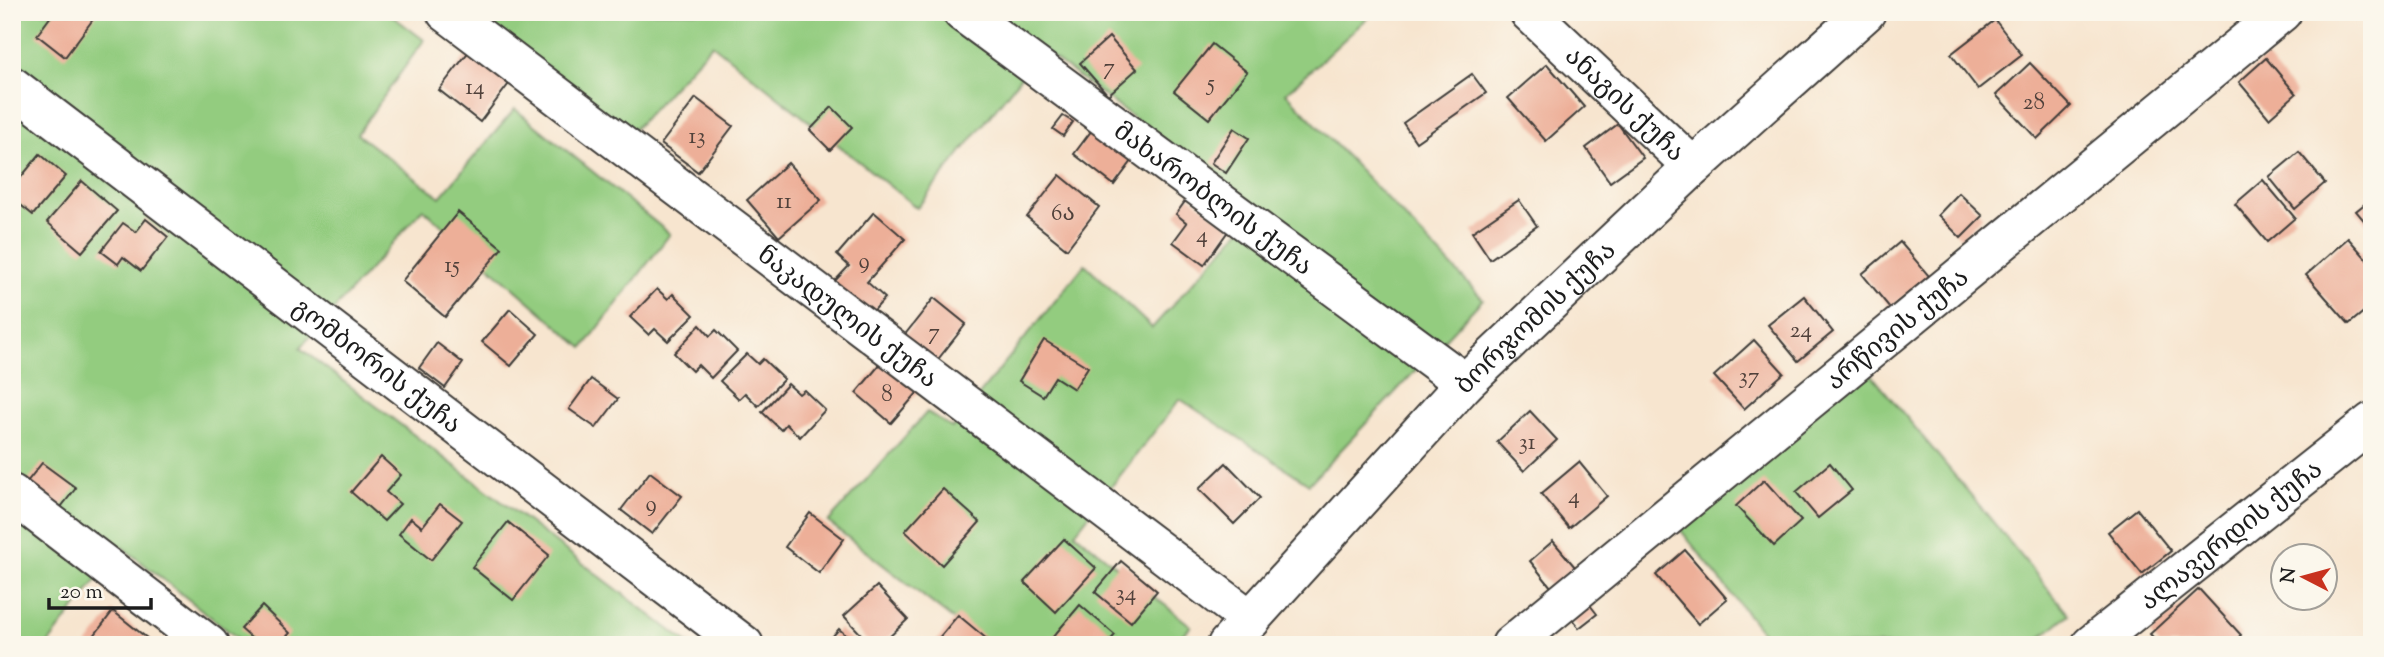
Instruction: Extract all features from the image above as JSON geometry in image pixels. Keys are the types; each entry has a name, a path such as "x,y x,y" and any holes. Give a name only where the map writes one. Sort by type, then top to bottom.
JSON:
{"street":[{"name":"ნაკადულის ქუჩა","path":"446,12 1239,633"},
{"name":"მახარობლის ქუჩა","path":"962,12 1465,383"},
{"name":"ანაგის ქუჩა","path":"1529,12 1693,167"},
{"name":"ბორჯომის ქუჩა","path":"1239,633 1465,383 1693,167 1866,12"},
{"name":"არწივის ქუჩა","path":"1511,645 2282,12"},
{"name":"გომბორის ქუჩა","path":"12,86 744,645"},
{"name":"ალავერდის ქუჩა","path":"2091,645 2372,422"},
{"path":"12,494 209,645"}],"green space":[{"path":"12,12 387,12 424,40 357,134 440,197 515,109 670,234 583,348 423,209 300,348 690,645 246,645 122,547 47,645 12,645"},
{"path":"473,12 1374,12 1286,93 1483,299 1309,484 1180,399 1075,533 1191,626 1173,645 986,645 828,522 927,412 952,428 1085,264 1152,328 1258,210 1042,50 917,208 712,44 631,133"},
{"path":"1865,367 2069,614 2032,645 1772,645 1675,523"}],"building":[{"path":"54,12 97,14 65,57 37,35"},
{"path":"1995,20 2022,55 1978,89 1951,54"},
{"path":"1109,37 1137,69 1108,95 1080,63"},
{"path":"1212,44 1247,72 1209,119 1174,91"},
{"path":"470,50 511,81 480,122 439,90"},
{"path":"2266,58 2296,94 2269,118 2239,82"},
{"path":"2030,63 2071,106 2037,139 1996,95"},
{"path":"1547,64 1584,107 1546,141 1508,98"},
{"path":"1472,74 1486,93 1416,142 1403,123"},
{"path":"696,98 733,126 698,172 661,144"},
{"path":"832,107 852,127 830,150 810,130"},
{"path":"1063,116 1073,122 1063,136 1053,129"},
{"path":"1098,122 1138,153 1114,185 1074,154"},
{"path":"1618,124 1643,158 1610,182 1586,148"},
{"path":"1234,128 1249,138 1226,173 1211,163"},
{"path":"2299,152 2325,183 2295,209 2269,177"},
{"path":"40,154 66,176 33,215 12,198 12,188"},
{"path":"788,163 821,200 779,237 747,200"},
{"path":"1060,175 1099,207 1067,249 1027,217"},
{"path":"2263,180 2295,218 2267,242 2235,204"},
{"path":"82,181 117,211 82,252 47,222"},
{"path":"1959,193 1983,216 1961,238 1938,215"},
{"path":"1189,196 1231,227 1204,265 1173,242 1187,223 1176,214"},
{"path":"2372,198 2372,230 2356,211"},
{"path":"1519,200 1537,226 1490,259 1472,232"},
{"path":"458,212 502,248 445,317 402,281"},
{"path":"874,212 905,239 867,282 885,298 869,316 832,284 849,266 837,255"},
{"path":"146,219 168,237 141,271 123,257 118,264 101,251 123,223 136,232"},
{"path":"2348,238 2372,265 2372,305 2349,324 2306,275"},
{"path":"1900,242 1929,276 1890,308 1862,274"},
{"path":"657,289 668,299 673,294 694,315 668,341 655,329 649,335 630,317"},
{"path":"1804,296 1833,332 1798,361 1768,325"},
{"path":"934,298 966,324 935,363 903,337"},
{"path":"510,309 538,334 511,366 482,342"},
{"path":"700,325 710,336 716,330 737,351 711,378 698,365 692,371 674,353"},
{"path":"1044,340 1088,367 1074,389 1055,377 1043,396 1019,381"},
{"path":"1754,340 1784,373 1744,409 1714,376"},
{"path":"437,343 463,363 445,388 419,368"},
{"path":"747,354 758,364 763,359 784,379 758,406 745,393 739,399 720,381"},
{"path":"882,362 918,392 891,423 856,393"},
{"path":"591,379 618,399 596,428 569,409"},
{"path":"788,384 799,394 804,390 825,410 800,437 786,424 781,430 762,412"},
{"path":"1530,411 1557,440 1524,471 1497,442"},
{"path":"381,457 401,475 386,492 400,504 384,521 351,492"},
{"path":"1579,462 1607,496 1569,528 1541,494"},
{"path":"42,463 76,488 57,512 23,487"},
{"path":"1226,463 1260,498 1234,524 1199,489"},
{"path":"1830,463 1852,490 1818,518 1796,492"},
{"path":"650,472 682,496 652,534 621,510"},
{"path":"1764,480 1801,521 1774,546 1736,506"},
{"path":"943,489 980,522 942,565 905,531"},
{"path":"440,504 462,521 431,560 399,534 411,518 422,527"},
{"path":"2137,509 2171,551 2142,574 2108,532"},
{"path":"810,513 844,539 819,573 785,547"},
{"path":"508,522 549,555 513,600 472,567"},
{"path":"1064,539 1096,568 1056,612 1024,582"},
{"path":"1553,541 1575,567 1551,587 1530,561"},
{"path":"1685,550 1727,599 1698,624 1656,575"},
{"path":"1121,561 1157,591 1131,622 1095,592"},
{"path":"877,586 908,619 881,645 871,645 844,616"},
{"path":"2199,589 2241,635 2231,645 2160,645 2150,634"},
{"path":"1582,595 1597,614 1579,628 1564,609"},
{"path":"1080,605 1115,635 1106,645 1046,645"},
{"path":"262,606 290,633 279,645 259,645 241,629"},
{"path":"113,611 148,639 143,645 87,645"},
{"path":"958,615 994,645 933,645"},
{"path":"839,629 857,645 825,645"}]}
